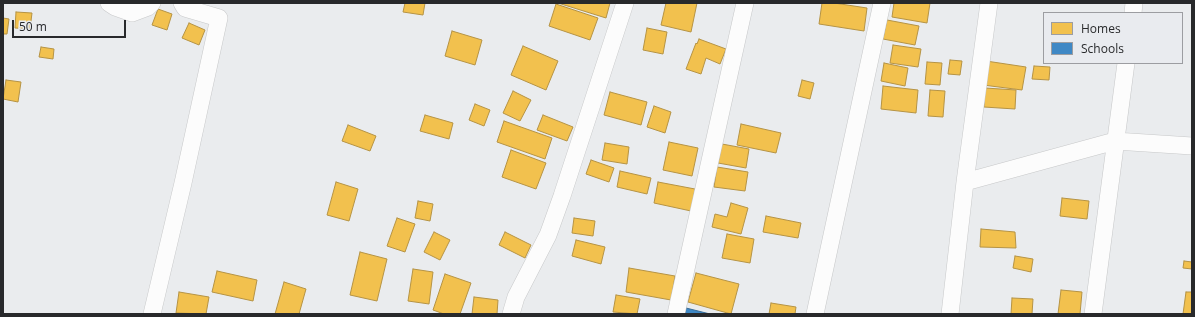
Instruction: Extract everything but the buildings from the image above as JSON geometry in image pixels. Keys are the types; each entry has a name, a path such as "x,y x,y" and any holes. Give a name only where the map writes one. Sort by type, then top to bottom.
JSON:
{"street":[{"path":"109,3 115,8 132,13 148,7 152,3"},
{"path":"152,314 184,182 219,18 185,8 182,3"},
{"path":"511,314 516,297 548,235 625,3"},
{"path":"676,314 745,3"},
{"path":"815,314 882,3"},
{"path":"950,314 965,182 989,3"},
{"path":"1092,314 1114,141 1126,64"},
{"path":"965,182 1114,141 1192,146"}]}
